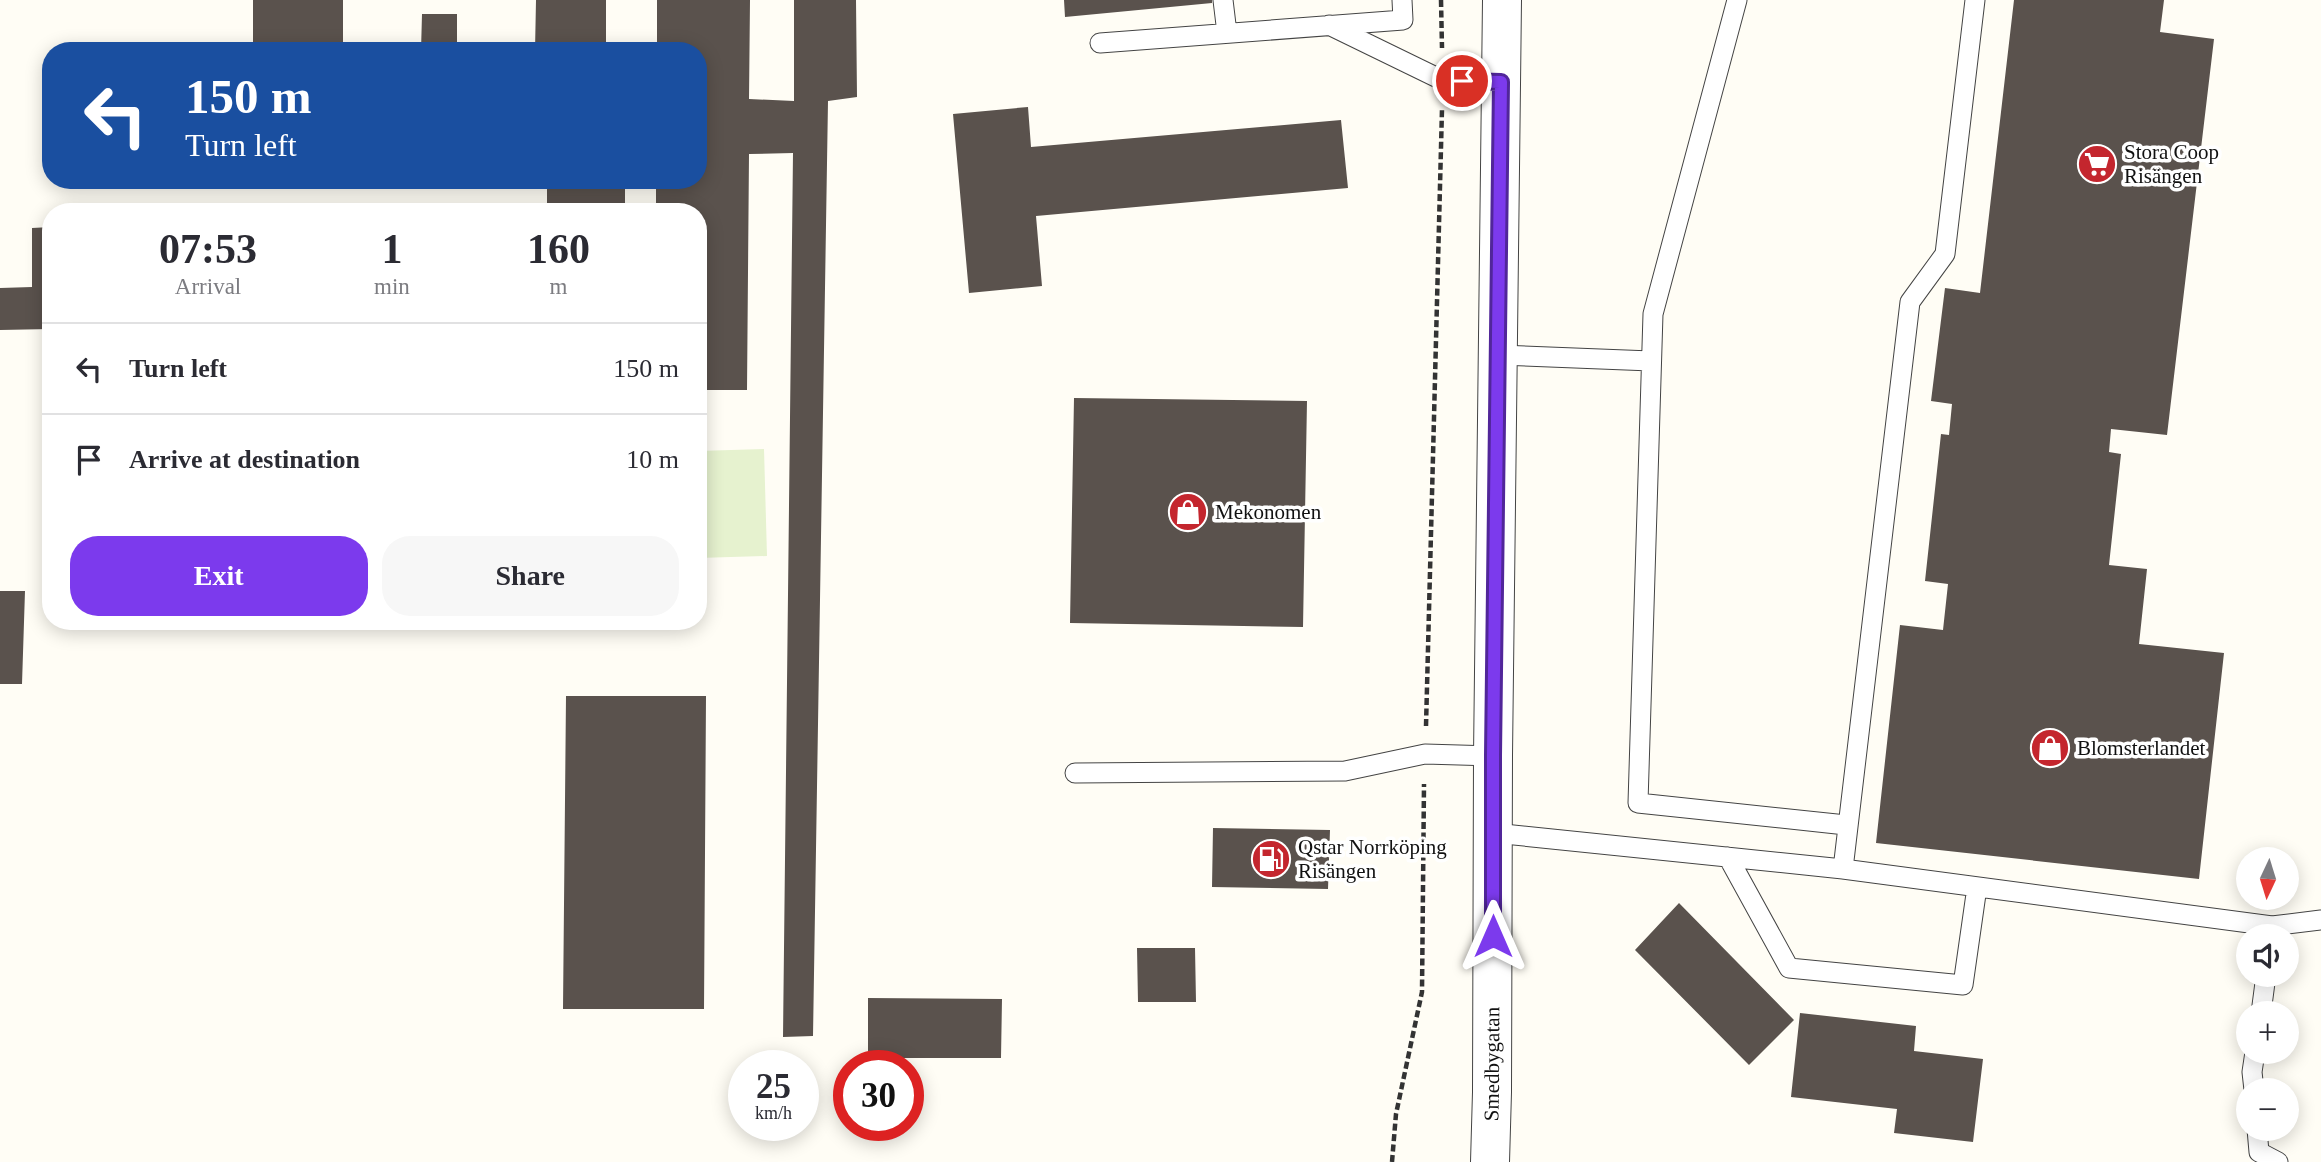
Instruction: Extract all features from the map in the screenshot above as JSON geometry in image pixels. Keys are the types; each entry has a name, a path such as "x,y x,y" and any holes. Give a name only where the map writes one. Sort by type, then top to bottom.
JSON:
{"street":[{"name":"Smedbygatan","path":"1490,1162 1502,0"}],"lane":[{"path":"1223,0 1227,33"},
{"path":"1100,43 1403,20 1402,0"},
{"path":"1737,0 1653,314 1639,803 1846,825"},
{"path":"1843,869 1846,825 1910,302 1945,254 1975,0"},
{"path":"1328,25 1442,80 1501,82"},
{"path":"1499,355 1650,361"},
{"path":"1075,773 1345,771 1425,754 1493,756"},
{"path":"1494,833 1843,869 2236,926"},
{"path":"1728,857 1789,968 1963,985 1976,887"},
{"path":"2299,925 2321,920"},
{"path":"2258,1141 2259,1152 2278,1162"}],"path":[{"path":"1392,1162 1396,1114 1422,992 1425,754 1442,80 1441,0"}],"green space":[{"path":"764,449 767,556 707,558 707,451"}],"building":[{"path":"253,0 343,0 343,42 253,42"},
{"path":"536,0 606,0 606,42 535,42"},
{"path":"657,0 750,0 749,99 794,101 794,0 856,0 857,97 828,101 813,1036 783,1037 793,153 749,154 747,390 707,390 707,203 656,203 656,189 707,189 707,42 657,42"},
{"path":"1064,0 1212,0 1212,3 1065,17"},
{"path":"2014,0 2164,0 2160,32 2214,39 2167,435 2111,429 2109,452 2121,454 2109,565 2147,569 2139,644 2224,653 2199,879 1876,843 1900,625 1943,630 1948,584 1925,581 1941,434 1949,435 1952,404 1931,401 1945,288 1980,293"},
{"path":"422,14 457,14 457,42 421,42"},
{"path":"1028,107 1031,147 1341,120 1348,188 1036,216 1042,286 969,293 953,114"},
{"path":"547,189 625,189 625,203 547,203"},
{"path":"42,227 42,329 0,330 0,288 32,287 32,228"},
{"name":"Mekonomen","path":"1074,398 1307,401 1303,627 1070,623"},
{"path":"0,591 25,591 22,684 0,684"},
{"path":"566,696 706,696 704,1009 563,1009"},
{"name":"Qstar Norrköping Risängen","path":"1213,828 1330,830 1328,889 1212,887"},
{"path":"1679,903 1794,1020 1749,1065 1635,950"},
{"path":"1137,948 1195,948 1196,1002 1138,1002"},
{"path":"868,998 1002,999 1001,1058 924,1058 924,1050 868,1050"},
{"path":"1800,1013 1916,1026 1914,1051 1983,1059 1973,1142 1894,1133 1897,1109 1791,1097"}],"place":[{"name":"Stora Coop Risängen","path":"2097,164"},
{"name":"Mekonomen","path":"1188,512"},
{"name":"Blomsterlandet","path":"2050,748"},
{"name":"Qstar Norrköping Risängen","path":"1271,859"}],"route":[{"path":"1462,81 1501,82 1493,936"}]}
